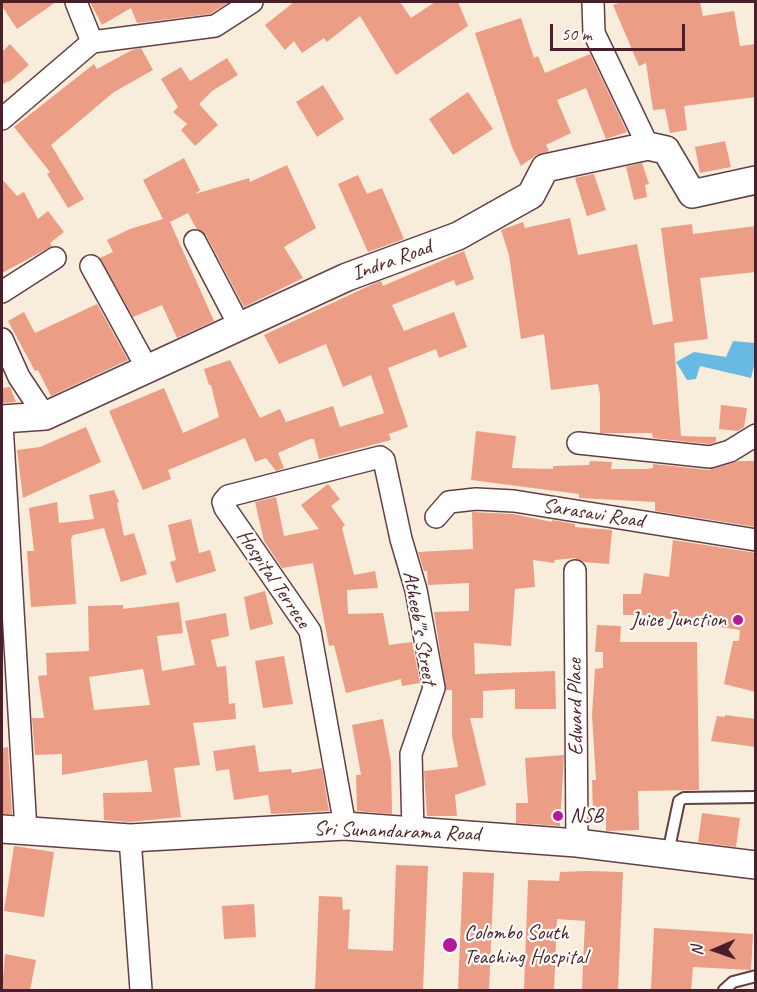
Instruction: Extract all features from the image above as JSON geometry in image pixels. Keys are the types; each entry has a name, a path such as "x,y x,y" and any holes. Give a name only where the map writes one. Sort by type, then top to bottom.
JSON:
{"street":[{"path":"76,2 92,42"},
{"path":"2,119 92,42 214,26 252,2"},
{"path":"593,2 594,33 648,146 666,150 692,195 756,180"},
{"name":"Indra Road","path":"2,421 45,416 148,370 239,325 348,277 459,236 531,195 545,168 648,146"},
{"path":"195,241 239,325"},
{"path":"2,292 55,258"},
{"path":"91,266 148,370"},
{"path":"2,339 19,377 45,416"},
{"path":"2,421 8,831"},
{"path":"579,443 710,457 730,451 756,435"},
{"name":"Hospital Terrece","path":"345,826 310,631 223,502 228,496 380,457 384,460"},
{"name":"Atheeb'''s Street","path":"384,460 416,590 434,688 411,754 413,831"},
{"name":"Sarasavi Road","path":"436,517 449,502 476,499 514,501 756,540"},
{"name":"Edward Place","path":"574,571 578,843"},
{"name":"Sri Sunandarama Road","path":"8,831 130,838 345,826 578,843 756,865"},
{"path":"130,838 141,990"}],"lane":[{"path":"668,854 679,801 684,798 756,797"},
{"path":"723,990 734,982 756,976"}],"water":[{"path":"733,341 755,343 755,362 751,378 700,366 696,379 687,380 676,362 694,352 726,357"}],"building":[{"path":"2,2 56,2 17,29 2,6"},
{"path":"90,2 229,2 210,14 137,23 131,8 102,25"},
{"path":"294,2 400,2 411,18 435,2 458,2 468,26 396,75 360,16 327,42 324,38 302,53 294,41 285,50 265,25"},
{"path":"622,2 700,2 703,16 734,11 740,46 756,44 756,97 684,106 687,130 670,133 665,109 653,110 646,63 639,66 613,5"},
{"path":"521,18 534,58 538,56 545,73 590,54 627,132 606,139 586,88 557,100 571,133 546,145 549,151 536,155 521,166 512,147 475,33"},
{"path":"10,44 29,65 2,85 2,52"},
{"path":"141,48 153,70 114,92 51,145 84,199 68,208 47,174 50,172 14,127 94,64 97,69 132,50"},
{"path":"227,58 238,75 212,91 199,104 218,125 195,146 181,130 187,124 173,112 178,107 161,79 181,67 190,81"},
{"path":"323,85 344,119 317,137 296,102"},
{"path":"468,92 493,129 453,155 429,119"},
{"path":"725,141 731,167 700,173 695,147"},
{"path":"184,158 200,190 195,194 249,178 250,182 287,165 316,228 284,247 303,278 244,307 206,235 196,228 188,213 170,222 214,321 177,338 162,305 133,317 100,258 113,252 107,240 130,229 163,219 143,180"},
{"path":"642,163 649,184 645,185 647,197 634,200 626,167"},
{"path":"594,174 606,210 587,216 575,178"},
{"path":"358,175 367,194 382,188 404,239 368,252 338,184"},
{"path":"2,179 17,196 24,192 38,219 48,211 64,232 50,243 52,246 2,273"},
{"path":"570,218 578,255 637,244 653,325 673,321 661,228 692,224 693,234 756,226 756,272 700,278 708,339 674,343 681,436 716,437 716,442 709,444 653,438 652,433 600,433 598,384 551,390 544,334 521,339 509,255 501,230 523,222 525,228"},
{"path":"464,251 474,279 456,286 454,280 392,305 404,331 454,312 467,347 439,358 436,349 388,368 408,427 389,434 391,440 319,459 314,439 310,439 278,453 284,468 276,471 266,458 255,462 245,438 168,470 171,479 143,490 109,411 164,388 183,433 219,417 211,385 209,385 204,369 230,360 260,418 280,409 286,422 333,406 340,427 384,413 371,375 343,387 326,344 279,364 264,335 373,284 381,281 383,286"},
{"path":"97,304 128,360 51,396 8,321 24,312 35,333"},
{"path":"10,387 16,402 2,403 2,388"},
{"path":"721,405 747,408 744,427 738,431 719,429"},
{"path":"86,427 101,462 23,498 17,450 40,447"},
{"path":"476,431 516,436 512,468 553,469 553,466 589,465 590,461 612,462 611,469 646,469 653,468 653,464 709,470 739,461 754,461 756,527 655,511 655,502 579,498 579,494 471,480"},
{"path":"328,484 340,499 331,506 345,525 342,528 354,575 375,571 378,588 347,590 348,614 383,613 389,645 412,642 420,683 402,686 401,679 346,693 334,645 329,646 313,563 282,568 264,541 255,502 276,497 284,536 319,529 301,505"},
{"path":"114,490 119,502 117,503 124,536 134,533 147,574 121,582 104,528 73,535 71,539 76,604 31,607 27,551 34,551 29,508 57,502 59,523 94,519 89,495"},
{"path":"472,512 513,514 575,524 575,527 612,530 609,564 583,562 575,558 555,560 554,563 533,560 535,587 515,589 511,646 474,643 475,674 555,671 556,709 515,709 515,689 483,691 483,718 470,718 486,785 455,795 457,816 427,816 424,771 458,767 452,736 452,690 446,690 434,612 469,611 469,583 428,585 427,571 424,571 418,552 473,549"},
{"path":"191,519 199,553 210,550 216,571 176,583 170,562 176,560 168,525"},
{"path":"673,540 756,553 756,692 724,684 733,641 739,641 740,630 643,615 623,615 623,594 641,594 644,573 669,577"},
{"path":"265,591 273,624 250,630 244,597"},
{"path":"179,602 183,633 157,636 162,671 195,665 185,621 226,613 229,636 211,640 217,667 226,666 229,704 235,703 236,719 193,723 200,765 174,768 181,817 130,822 104,820 103,793 152,792 147,760 62,775 62,754 35,755 32,718 44,718 38,676 47,675 46,653 89,651 88,606 123,605 123,609","holes":["143,669 150,705 94,710 89,677"]},
{"path":"597,625 621,626 620,642 697,642 699,790 638,791 639,830 606,831 606,812 593,813 592,780 596,780 592,715 595,669 603,668 603,652 595,652"},
{"path":"284,656 293,704 263,708 255,661"},
{"path":"725,715 756,719 756,747 711,741 717,716 725,717"},
{"path":"383,719 391,762 392,814 357,811 356,775 361,775 352,725"},
{"path":"255,745 259,772 291,769 292,773 322,768 329,811 271,814 268,795 234,800 229,769 216,771 213,751"},
{"path":"8,747 12,814 2,814 2,748"},
{"path":"564,755 560,826 516,823 516,803 528,803 525,758"},
{"path":"702,813 740,818 736,847 698,842"},
{"path":"14,846 54,852 44,917 4,911"},
{"path":"396,865 428,866 423,990 315,990 319,896 342,897 343,910 350,909 348,949 393,951"},
{"path":"463,872 494,873 489,990 458,990"},
{"path":"560,872 623,872 618,990 582,990 585,921 557,919 554,990 524,990 528,880 559,881"},
{"path":"254,904 256,937 224,939 222,906"},
{"path":"654,928 753,934 751,970 693,967 691,990 651,990"},
{"path":"5,954 36,960 30,990 2,990"}],"place":[{"name":"Juice Junction","path":"738,620"},
{"name":"NSB","path":"558,816"},
{"name":"Colombo South Teaching Hospital","path":"450,945"}]}
